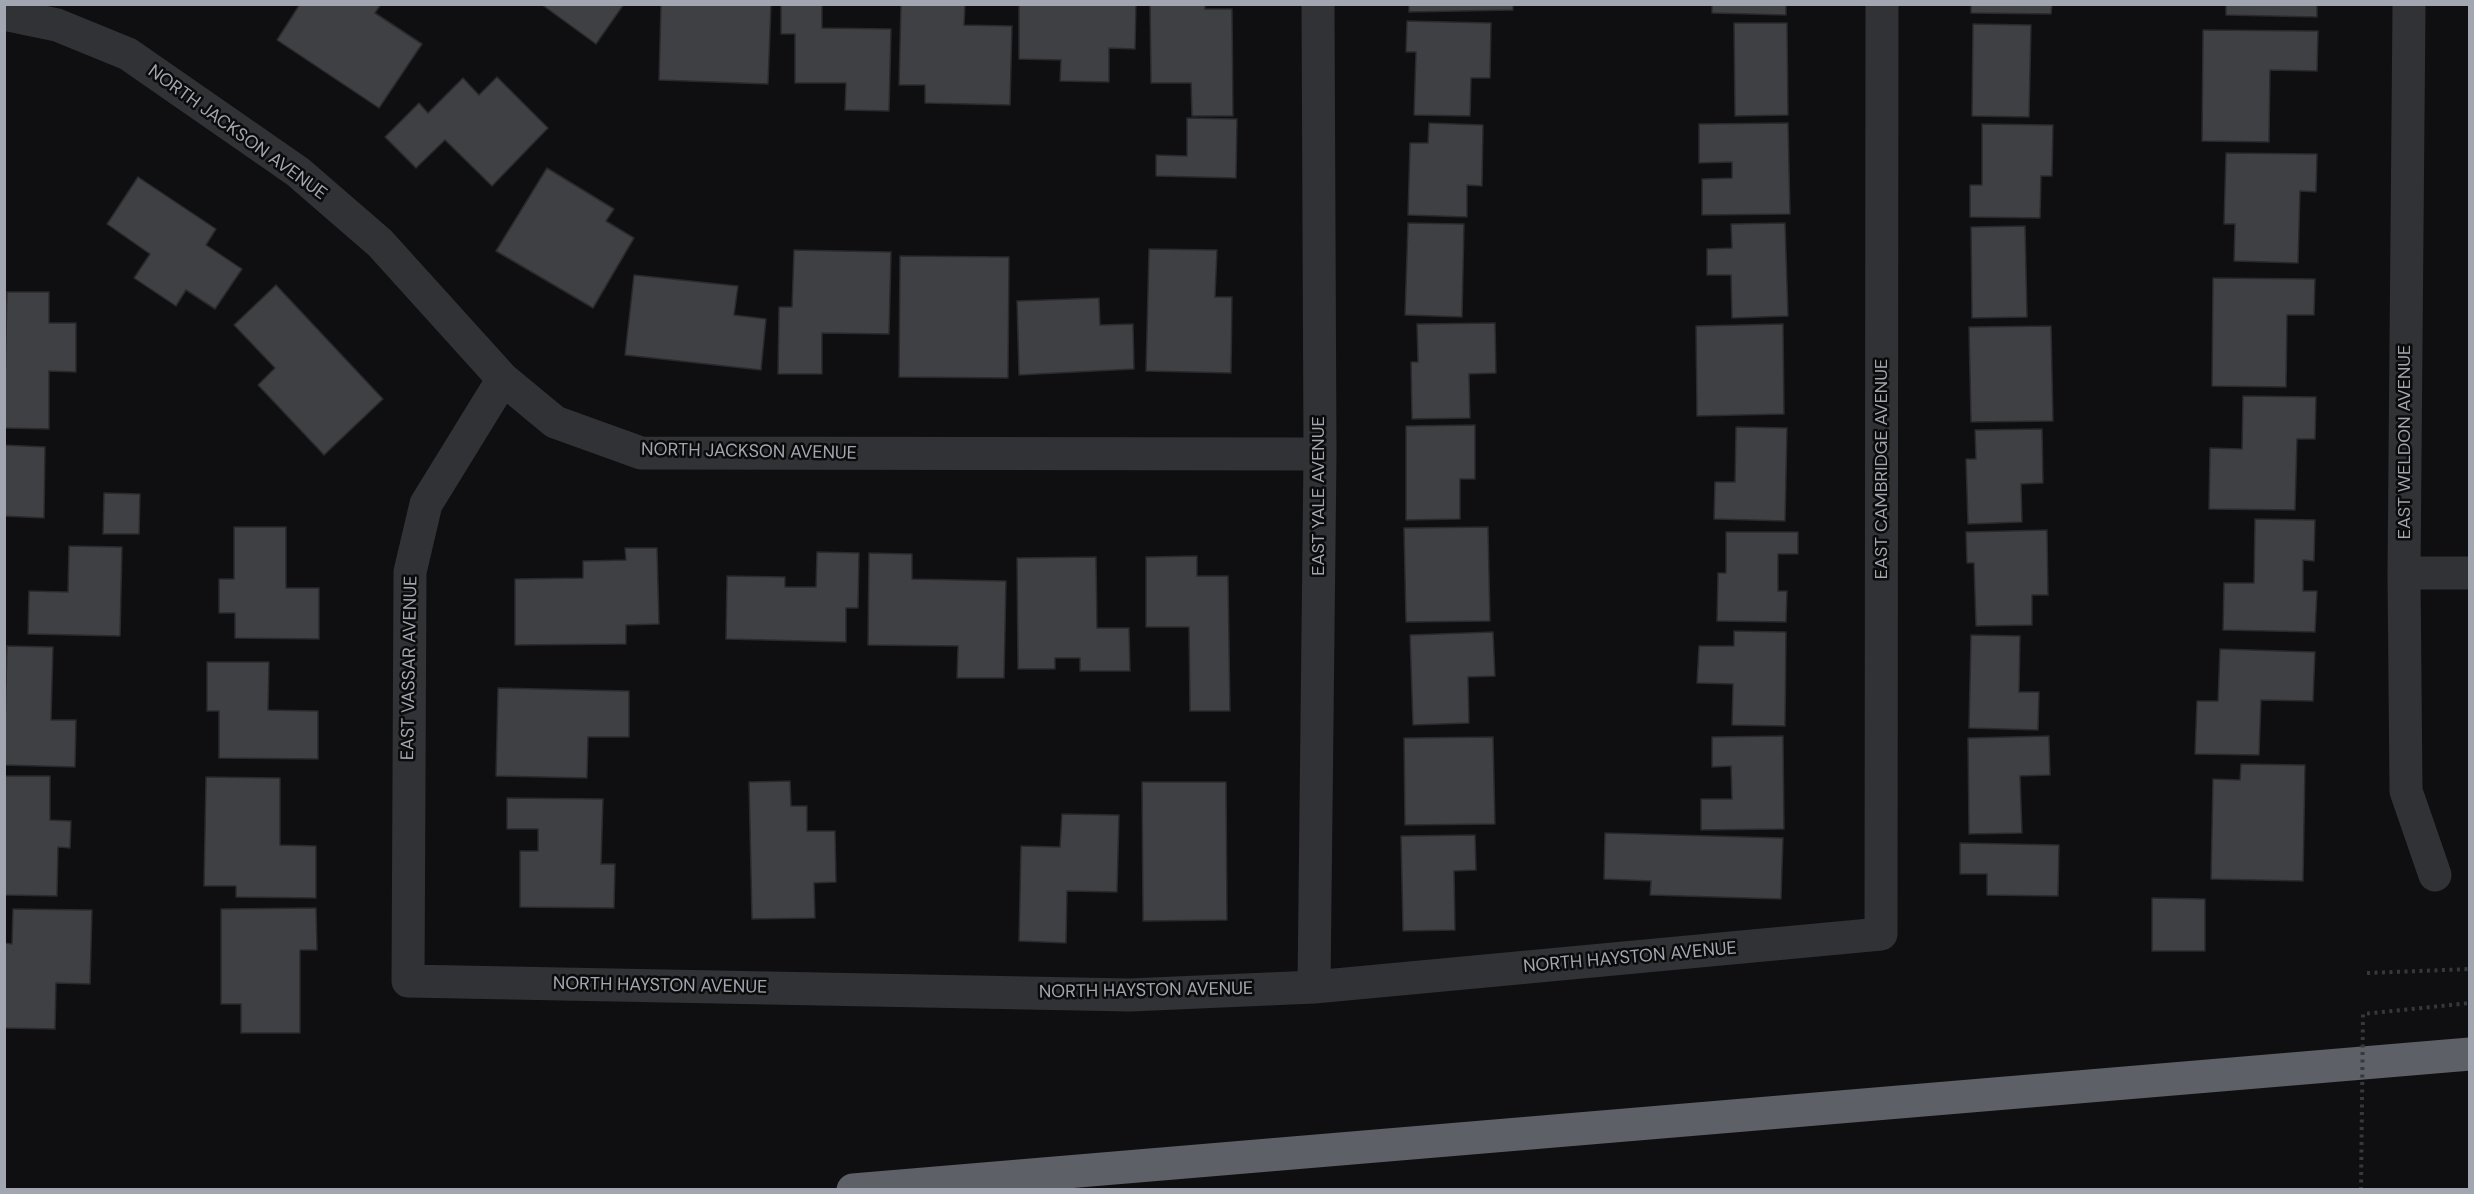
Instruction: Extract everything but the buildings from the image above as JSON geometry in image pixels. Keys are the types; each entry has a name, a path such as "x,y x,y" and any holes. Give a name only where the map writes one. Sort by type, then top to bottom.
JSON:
{"highway":[{"path":"853,1190 2469,1054"}],"street":[{"name":"EAST YALE AVENUE","path":"1314,987 1320,454 1318,4"},
{"name":"EAST CAMBRIDGE AVENUE","path":"1881,934 1882,4"},
{"name":"EAST WELDON AVENUE","path":"2409,4 2404,573 2406,791 2435,875"},
{"name":"NORTH JACKSON AVENUE","path":"4,14 57,25 128,54 298,172 380,243 503,379 555,422 641,453 1320,454"},
{"name":"EAST VASSAR AVENUE","path":"408,981 410,572 426,504 503,379"},
{"path":"2404,573 2469,573"},
{"name":"NORTH HAYSTON AVENUE","path":"408,981 1130,995 1314,987 1881,934"}],"path":[{"path":"2367,973 2469,969"},
{"path":"2361,1190 2363,1014 2469,1003"}]}
